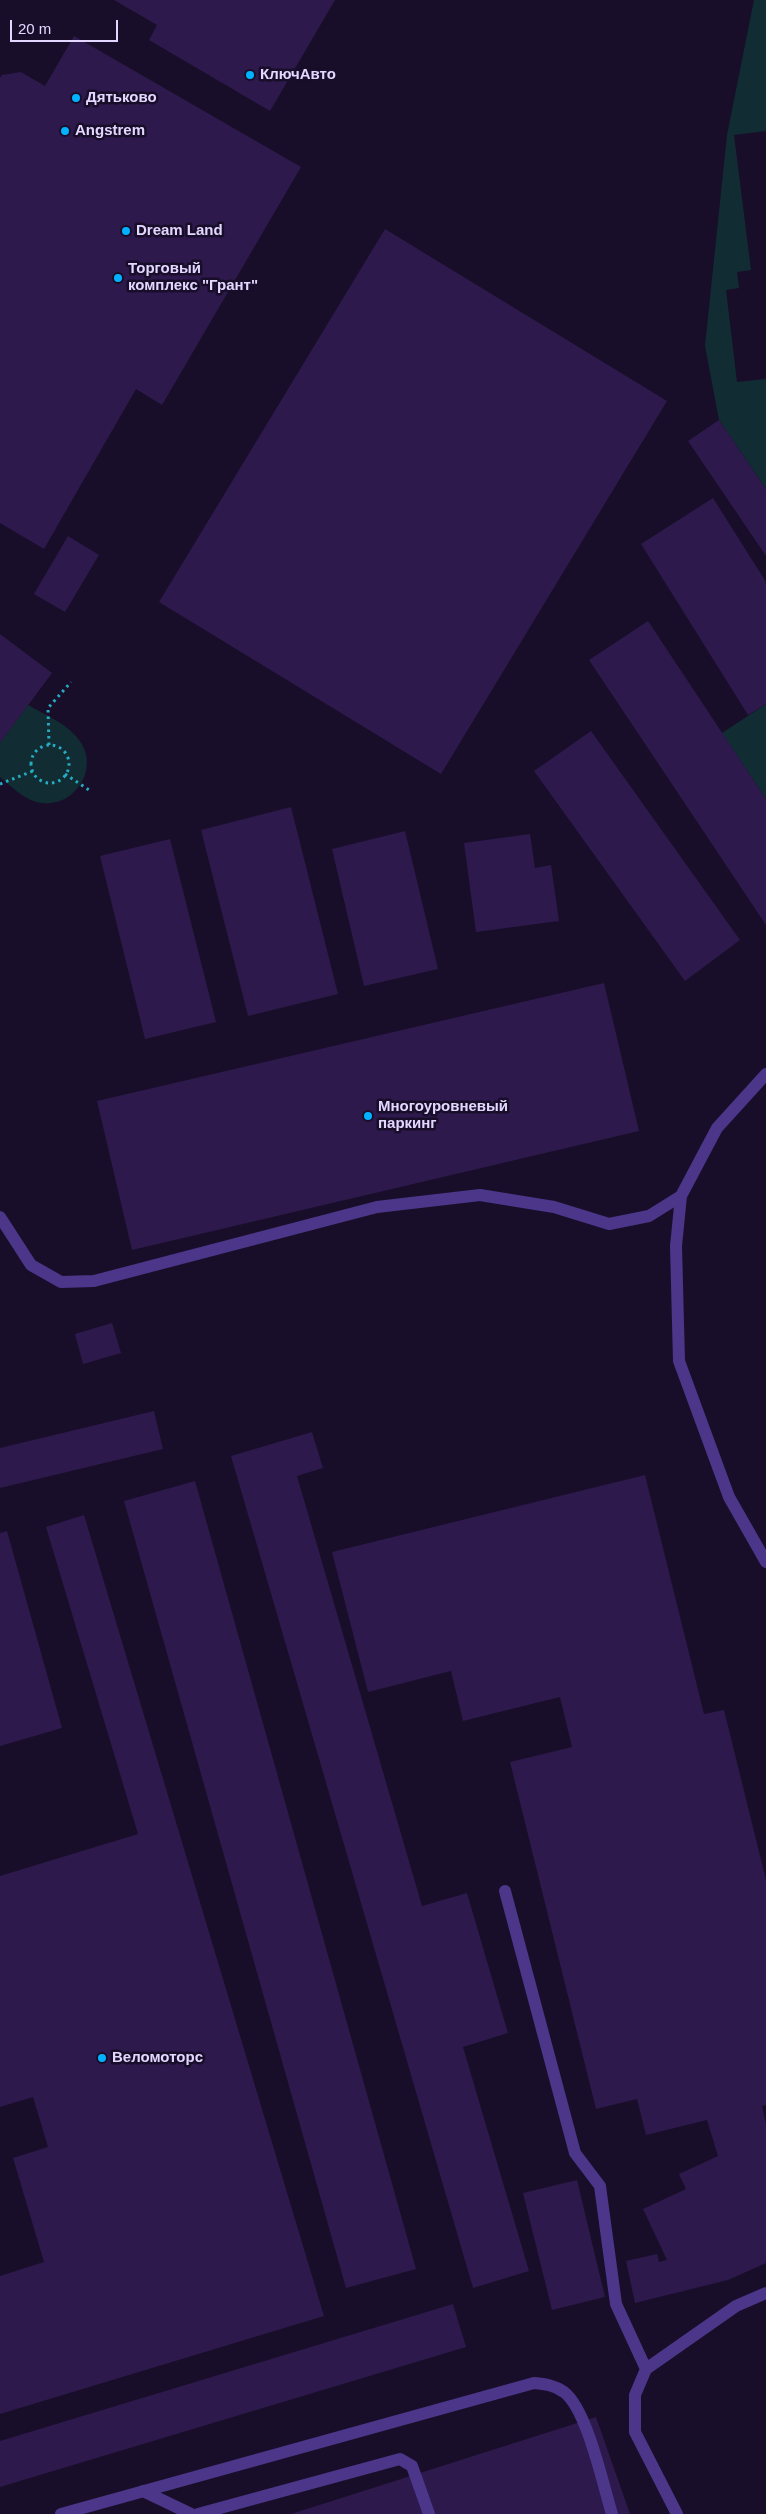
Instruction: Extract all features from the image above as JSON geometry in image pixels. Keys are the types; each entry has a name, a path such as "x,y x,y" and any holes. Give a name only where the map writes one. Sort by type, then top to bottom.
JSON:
{"street":[{"path":"766,1074 717,1128 681,1196 676,1246 679,1361 730,1497 766,1562"},
{"path":"0,1217 31,1266 61,1282 94,1281 377,1207 480,1195 554,1207 610,1224 649,1216 681,1196"},
{"path":"505,1891 575,2153 600,2186 616,2304 646,2369"},
{"path":"677,2514 634,2432 635,2395 646,2369 736,2306 766,2293"},
{"path":"61,2514 534,2383 549,2384 565,2392 581,2413 612,2514"},
{"path":"198,2514 400,2459 412,2466 429,2514"},
{"path":"143,2492 191,2514"}],"path":[{"path":"49,745 48,708 71,682"},
{"path":"49,745 60,748 68,757 68,770 60,780 47,782 41,780 33,771 32,759 38,749 49,745"},
{"path":"0,784 33,771"},
{"path":"65,774 89,790"}],"green space":[{"path":"754,0 766,0 766,131 734,135 751,270 737,272 739,288 726,290 737,382 766,379 766,489 719,420 705,346 727,135"},
{"path":"766,704 766,799 722,733"},
{"path":"28,705 69,729 79,740 85,751 87,762 81,783 65,799 54,803 36,802 19,793 0,777 0,743"}],"building":[{"name":"КлючАвто","path":"114,0 335,0 270,111 149,40 157,25"},
{"name":"Торговый комплекс \"Грант\"","path":"74,36 301,167 162,405 136,389 44,549 0,523 0,78 2,75 21,72 45,86"},
{"path":"385,229 667,401 441,774 159,602"},
{"path":"719,420 766,489 766,556 688,441"},
{"path":"713,498 766,582 766,704 748,715 641,544"},
{"path":"68,536 99,555 65,612 34,594"},
{"path":"648,621 766,799 766,925 589,660"},
{"path":"0,634 52,673 0,743"},
{"path":"591,731 740,940 685,981 534,771"},
{"path":"291,807 338,994 248,1016 201,830"},
{"path":"405,831 438,969 364,986 332,849"},
{"path":"530,834 535,868 551,865 559,921 476,932 464,843"},
{"path":"170,839 216,1022 145,1039 100,856"},
{"name":"Многоуровневый паркинг","path":"604,983 639,1131 132,1250 97,1101"},
{"path":"112,1323 121,1353 83,1364 75,1334"},
{"path":"154,1411 163,1449 0,1488 0,1448"},
{"path":"312,1432 323,1468 297,1476 422,1906 467,1893 508,2033 463,2047 529,2271 473,2288 231,1456"},
{"path":"645,1475 704,1714 724,1710 766,1880 766,2105 762,2106 766,2124 766,2263 728,2280 635,2303 626,2261 657,2254 659,2262 667,2260 643,2209 686,2189 679,2174 718,2156 707,2120 646,2135 637,2099 596,2109 510,1762 572,1747 560,1697 463,1721 451,1671 368,1692 332,1552"},
{"path":"195,1481 416,2269 346,2288 124,1501"},
{"name":"Веломоторс","path":"84,1515 324,2316 0,2414 0,2276 44,2262 13,2158 48,2147 33,2097 0,2107 0,1876 138,1834 46,1527"},
{"path":"7,1531 62,1728 0,1746 0,1533"},
{"path":"577,2180 605,2297 552,2310 523,2193"},
{"path":"453,2304 466,2347 0,2487 0,2441"},
{"path":"596,2417 630,2514 291,2514"}],"place":[{"name":"КлючАвто","path":"250,75"},
{"name":"Дятьково","path":"76,98"},
{"name":"Angstrem","path":"65,131"},
{"name":"Dream Land","path":"126,231"},
{"name":"Торговый комплекс \"Грант\"","path":"118,278"},
{"name":"Многоуровневый паркинг","path":"368,1116"},
{"name":"Веломоторс","path":"102,2058"}]}
